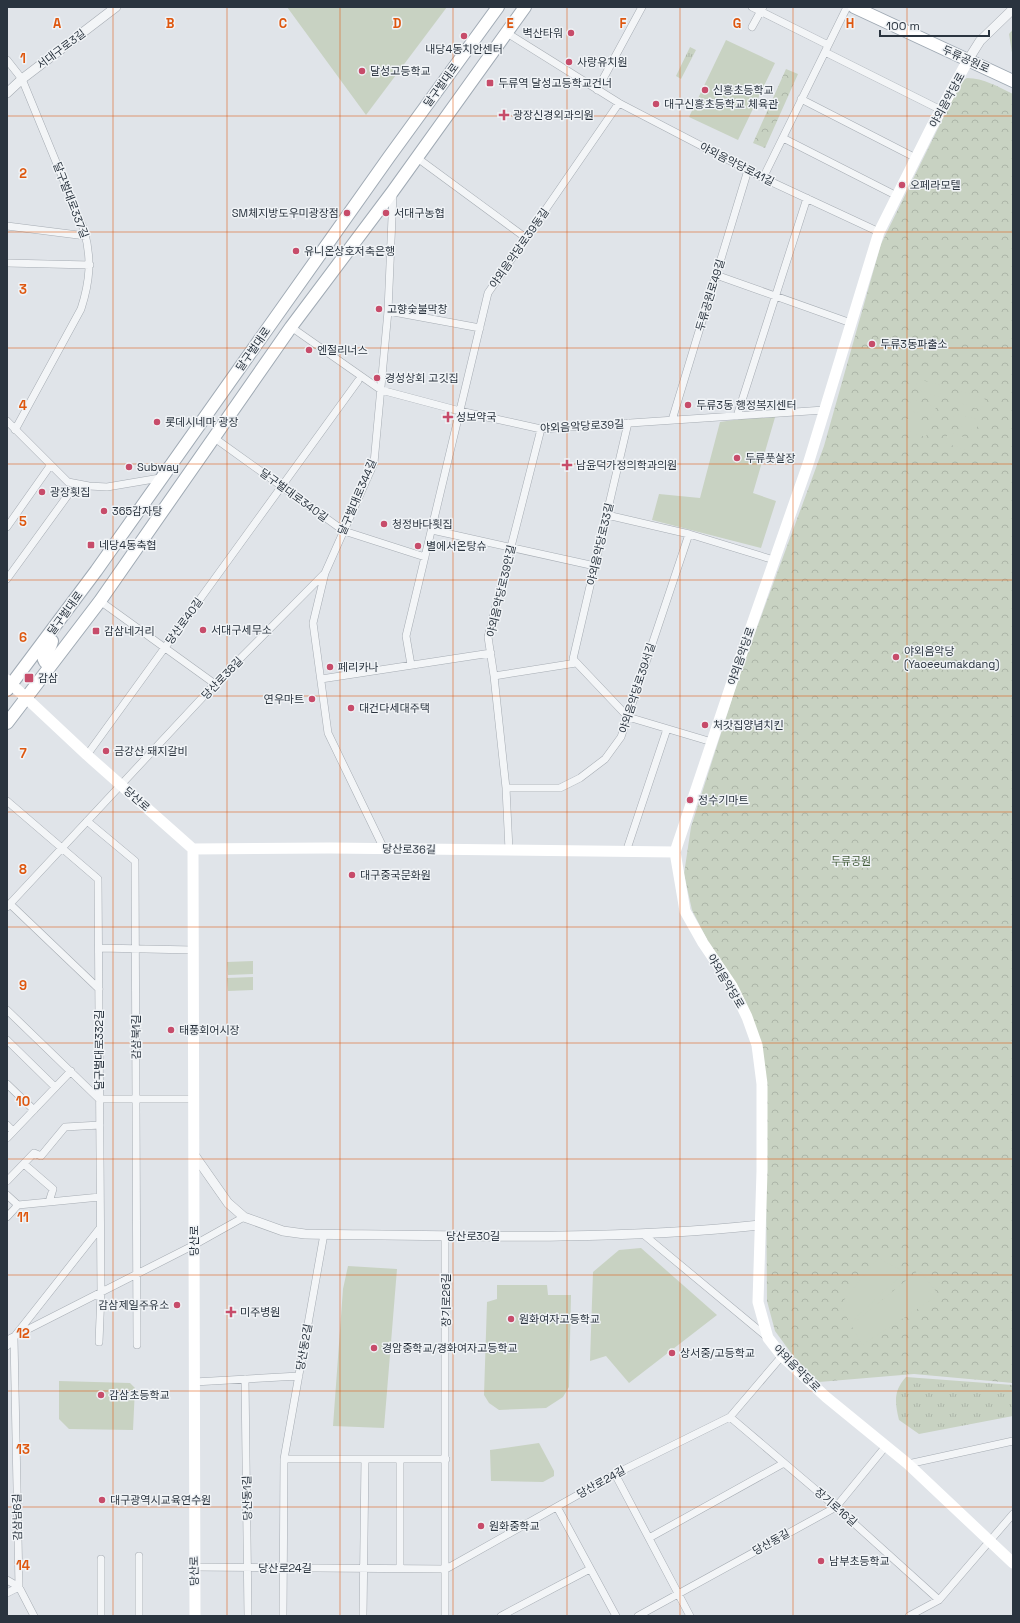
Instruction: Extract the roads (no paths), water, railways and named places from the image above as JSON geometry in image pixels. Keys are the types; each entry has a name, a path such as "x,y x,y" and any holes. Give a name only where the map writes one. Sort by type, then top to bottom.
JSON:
{"main road":[{"name":"달구벌대로","path":"8,685 49,635 389,157 498,7"},
{"name":"달구벌대로","path":"7,723 100,601 291,327 393,190 525,7"},
{"name":"두류공원로","path":"855,7 1013,80"},
{"name":"야외음악당로","path":"968,60 879,232 809,461 675,852 685,911 703,943 732,986 747,1017 757,1045 762,1084 762,1171 758,1302 768,1338 782,1356 826,1397 908,1464 1013,1563"},
{"path":"49,635 52,640 51,645 44,655 44,659 50,666"},
{"name":"당산로","path":"8,685 193,849 195,1616"},
{"name":"당산로36길","path":"193,849 675,852"}],"street":[{"name":"서대구로3길","path":"7,93 22,79 116,7"},
{"path":"598,90 642,7"},
{"path":"752,7 762,9 826,48 941,110"},
{"path":"763,178 847,7"},
{"name":"야외음악당로","path":"968,60 980,41 1013,8"},
{"path":"752,27 762,9"},
{"name":"야외음악당로41길","path":"507,33 619,103 763,178 879,232"},
{"name":"달구벌대로337길","path":"7,60 22,79 86,236 90,265 87,290 81,309 15,430"},
{"path":"801,99 916,158"},
{"name":"야외음악당로39동길","path":"460,411 488,293 619,103"},
{"path":"783,138 897,196"},
{"path":"416,157 526,238"},
{"name":"두류공원로49길","path":"672,420 748,170"},
{"name":"달구벌대로344길","path":"384,849 328,733 313,623 325,573 374,463 388,311 393,190"},
{"path":"737,416 807,198"},
{"path":"7,226 86,236"},
{"path":"7,263 90,265"},
{"path":"716,274 851,323"},
{"path":"388,311 480,328"},
{"name":"야외음악당로39길","path":"291,327 381,390 460,411 541,429 824,410"},
{"path":"282,486 358,381"},
{"path":"411,665 406,636 460,411"},
{"path":"7,421 50,466 68,482 89,486 107,487 160,478"},
{"name":"야외음악당로33길","path":"576,663 573,659 628,423"},
{"name":"야외음악당로39안길","path":"509,850 506,788 494,676 488,637 541,429"},
{"name":"달구벌대로340길","path":"213,437 344,531 425,557"},
{"path":"7,527 50,466"},
{"path":"7,579 76,484"},
{"name":"당산로40길","path":"87,756 282,486"},
{"path":"607,515 689,534 774,560"},
{"path":"432,530 595,566"},
{"name":"야외음악당로39서길","path":"506,788 560,788 580,778 605,759 621,737 689,534"},
{"name":"당산로38길","path":"8,905 215,684 325,573"},
{"path":"100,601 215,684"},
{"path":"321,679 491,653"},
{"path":"494,676 576,663 628,717 712,742"},
{"path":"626,852 667,729"},
{"name":"달구벌대로332길","path":"7,801 98,879 101,1293 99,1342"},
{"name":"감삼북1길","path":"87,821 135,861 137,1345"},
{"path":"8,905 99,989"},
{"path":"99,948 194,950"},
{"path":"7,1010 100,1099 194,1100"},
{"path":"7,1040 55,1088"},
{"path":"7,1138 71,1071"},
{"path":"7,1084 34,1110"},
{"path":"7,1125 13,1131"},
{"path":"7,1181 34,1153 41,1156 65,1127 100,1125"},
{"path":"10,1339 194,1245 244,1217 228,1203 195,1156"},
{"path":"24,1164 53,1189 49,1202"},
{"path":"7,1195 18,1205"},
{"path":"7,1217 18,1205 100,1197"},
{"name":"당산로30길","path":"244,1217 283,1231 305,1234 610,1236 760,1225"},
{"path":"7,1346 10,1339 100,1228"},
{"name":"당산동2길","path":"283,1616 284,1459 324,1234"},
{"path":"643,1234 768,1338"},
{"name":"장기로26길","path":"445,1236 445,1616"},
{"name":"감삼남6길","path":"10,1339 19,1587"},
{"name":"당산로24길","path":"194,1567 446,1569 616,1474 730,1417 782,1356"},
{"path":"194,1382 299,1376"},
{"name":"당산동1길","path":"245,1379 248,1616"},
{"name":"장기로16길","path":"730,1417 836,1507 939,1600"},
{"path":"908,1464 1013,1441"},
{"name":"당산동길","path":"638,1616 836,1507 886,1446"},
{"path":"284,1459 446,1459"},
{"path":"363,1616 365,1459"},
{"path":"400,1459 400,1568"},
{"path":"649,1538 784,1462"},
{"path":"616,1474 690,1616"},
{"path":"557,1507 616,1616"},
{"path":"910,1616 939,1600 1013,1514"},
{"path":"139,1556 139,1616"},
{"path":"101,1559 101,1616"},
{"path":"501,1616 590,1569"},
{"path":"7,1580 19,1587 34,1616"},
{"path":"7,1593 19,1587"}],"place":[{"name":"벽산타워","path":"571,33"},
{"name":"내당4동치안센터","path":"464,36"},
{"name":"사랑유치원","path":"569,62"},
{"name":"달성고등학교","path":"362,71"},
{"name":"두류역 달성고등학교건너","path":"490,83"},
{"name":"신흥초등학교","path":"705,90"},
{"name":"대구신흥초등학교 체육관","path":"656,104"},
{"name":"광장신경외과의원","path":"504,115"},
{"name":"오페라모텔","path":"902,185"},
{"name":"SM체지방도우미광장점","path":"347,213"},
{"name":"서대구농협","path":"386,213"},
{"name":"유니온상호저축은행","path":"296,251"},
{"name":"고향숯불막창","path":"379,309"},
{"name":"두류3동파출소","path":"872,344"},
{"name":"엔절리너스","path":"309,350"},
{"name":"경성상회 고깃집","path":"377,378"},
{"name":"두류3동 행정복지센터","path":"688,405"},
{"name":"성보약국","path":"448,417"},
{"name":"롯데시네마 광장","path":"157,422"},
{"name":"두류풋살장","path":"737,458"},
{"name":"남윤덕가정의학과의원","path":"567,465"},
{"name":"Subway","path":"129,467"},
{"name":"광장횟집","path":"42,492"},
{"name":"365감자탕","path":"104,511"},
{"name":"청정바다횟집","path":"384,524"},
{"name":"네당4동축협","path":"91,545"},
{"name":"별에서온탕슈","path":"418,546"},
{"name":"서대구세무소","path":"203,630"},
{"name":"감삼네거리","path":"96,631"},
{"name":"야외음악당 (Yaoeeumakdang)","path":"896,657"},
{"name":"페리카나","path":"330,667"},
{"name":"감삼","path":"29,678"},
{"name":"연우마트","path":"312,699"},
{"name":"대건다세대주택","path":"351,708"},
{"name":"처갓집양념치킨","path":"705,725"},
{"name":"금강산 돼지갈비","path":"106,751"},
{"name":"정수기마트","path":"690,800"},
{"name":"대구중국문화원","path":"352,875"},
{"name":"태풍회어시장","path":"171,1030"},
{"name":"감삼제일주유소","path":"177,1305"},
{"name":"미주병원","path":"231,1312"},
{"name":"원화여자고등학교","path":"511,1319"},
{"name":"경암중학교/경화여자고등학교","path":"374,1348"},
{"name":"상서중/고등학교","path":"672,1353"},
{"name":"감삼초등학교","path":"101,1395"},
{"name":"대구광역시교육연수원","path":"102,1500"},
{"name":"원화중학교","path":"481,1526"},
{"name":"남부초등학교","path":"821,1561"}],"park label":[{"name":"두류공원","path":"851,861"}]}
